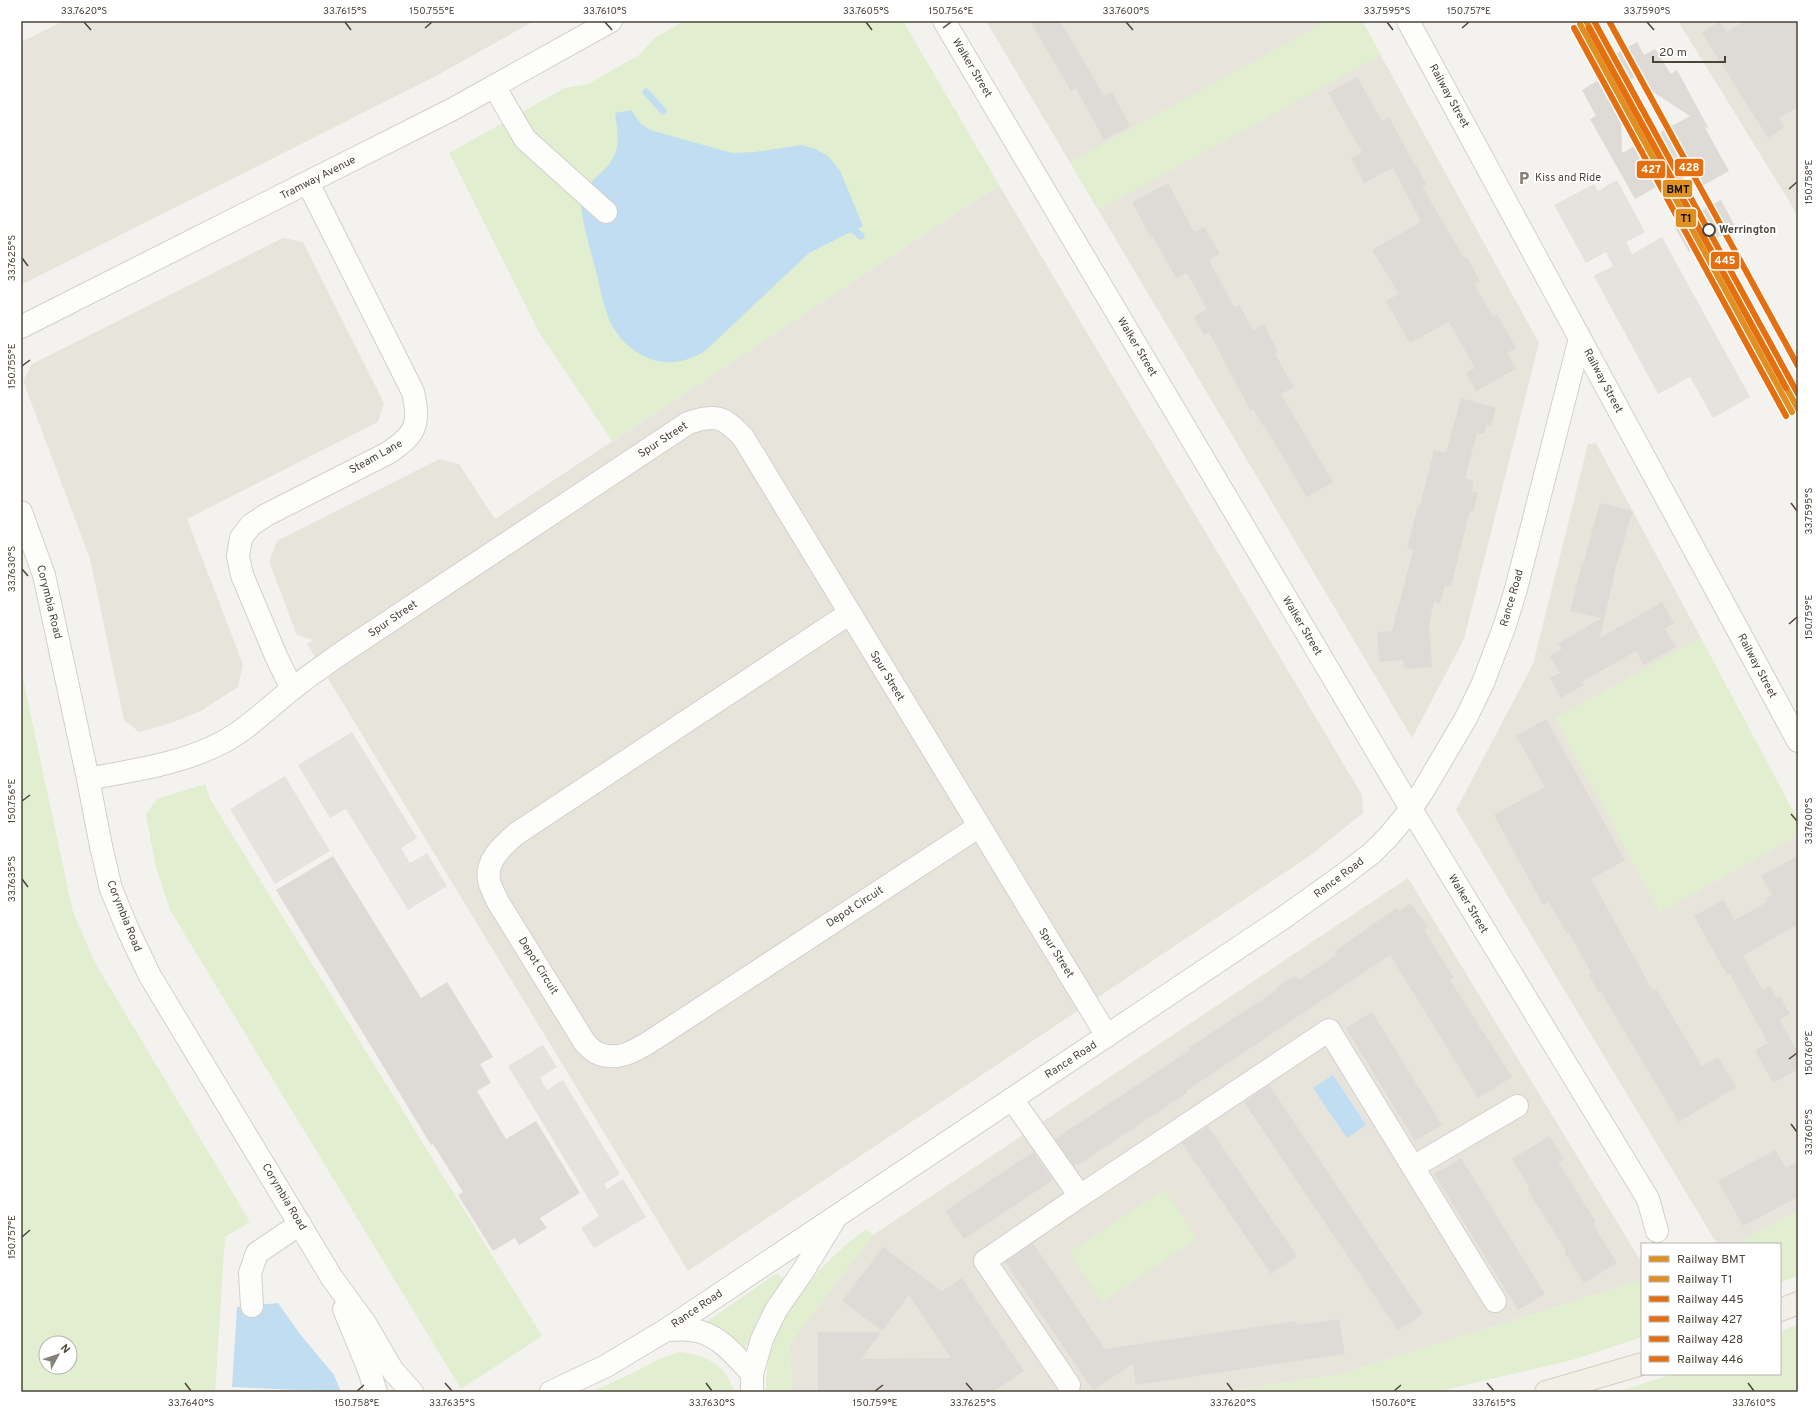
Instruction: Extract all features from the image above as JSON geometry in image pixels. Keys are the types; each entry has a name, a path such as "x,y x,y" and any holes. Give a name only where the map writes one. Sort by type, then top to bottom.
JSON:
{"main road":[{"path":"1781,1310 1798,1303"},
{"path":"1546,1392 1641,1364"}],"street":[{"name":"Walker Street","path":"944,21 1411,809 1648,1199 1657,1231"},
{"name":"Railway Street","path":"1408,21 1798,741"},
{"name":"Tramway Avenue","path":"21,327 453,109 606,22"},
{"path":"494,86 524,139 606,212"},
{"name":"Steam Lane","path":"292,689 276,656 242,576 238,556 241,538 251,525 266,515 388,453 406,441 416,426 417,406 413,392 308,183"},
{"name":"Rance Road","path":"551,1392 606,1366 666,1330 1316,896 1372,853 1388,837 1411,809 1451,746 1483,683 1495,653 1516,589 1580,338"},
{"name":"Spur Street","path":"88,779 167,763 197,754 224,741 258,718 292,689 343,652 688,423 704,418 718,418 729,423 742,437 978,827 1107,1036"},
{"name":"Corymbia Road","path":"21,512 44,575 101,846 112,890 128,930 150,976 332,1278 365,1323 393,1371 412,1392"},
{"name":"Depot Circuit","path":"850,614 516,834 501,846 491,863 490,883 498,902 585,1043 597,1053 614,1057 633,1052 651,1041 978,827"},
{"path":"1069,1385 985,1261 1329,1030 1495,1301"},
{"path":"1012,1099 1080,1196"},
{"path":"1413,1167 1517,1106"},
{"name":"Rance Road","path":"752,1383 762,1339 776,1310 803,1271 837,1216"},
{"path":"252,1306 250,1273 257,1253 300,1224"},
{"name":"Corymbia Road","path":"332,1278 369,1370 376,1392"},
{"path":"666,1330 692,1330 713,1337 733,1352 752,1383"}],"shaded area":[{"path":"63,21 534,21 436,76 21,285 21,42"},
{"path":"986,21 1362,21 1539,343 1464,639 1412,738"},
{"path":"1678,21 1798,21 1798,217 1792,206"},
{"path":"1617,180 1645,232 1626,242 1632,254 1662,237 1750,397 1713,418 1690,377 1658,394 1594,276 1613,266 1606,252 1586,263 1554,205 1594,184 1598,191"},
{"path":"999,185 1362,795 1363,813 1311,855 688,1271 307,644 313,640 297,635 269,562 277,541 439,459 459,464 495,519"},
{"path":"283,238 303,242 384,403 378,422 187,519 243,664 238,687 199,712 171,723 139,732 124,720 90,559 23,381 32,364"},
{"path":"1596,443 1701,638 1556,719 1660,912 1798,835 1798,1211 1738,1243 1716,1243 1456,810 1533,664 1588,444"},
{"path":"352,732 417,838 401,848 410,863 427,853 447,886 408,910 346,809 330,818 298,765"},
{"path":"285,776 330,851 275,884 230,809"},
{"path":"1408,878 1641,1261 1641,1280 1337,1375 1219,1392 792,1392 790,1343 873,1235"},
{"path":"543,1045 557,1067 540,1078 547,1090 563,1080 620,1174 604,1184 607,1189 623,1179 646,1217 594,1248 581,1228 599,1216 508,1066"}],"green space":[{"path":"684,21 903,21 999,185 612,441 539,332 449,153 565,88 588,84 639,55 655,38"},
{"path":"1327,21 1362,21 1381,55 1098,210 1070,162"},
{"path":"1701,638 1798,820 1798,835 1660,912 1555,718"},
{"path":"21,669 73,912 94,961 250,1222 225,1237 215,1392 21,1392"},
{"path":"205,784 210,799 542,1336 461,1389 170,910 155,864 146,814 157,799"},
{"path":"1164,1189 1197,1238 1102,1302 1069,1253"},
{"path":"1798,1211 1798,1275 1781,1283 1781,1243 1738,1243"},
{"path":"866,1229 873,1235 790,1343 792,1392 766,1392 767,1368 773,1344 783,1322 796,1300 829,1261"},
{"path":"778,1274 783,1279 757,1320 745,1350 732,1339 702,1325 774,1275"},
{"path":"1641,1280 1641,1337 1572,1360 1436,1392 1219,1392 1337,1375"},
{"path":"1798,1324 1798,1392 1617,1392 1670,1375 1781,1375 1781,1332"},
{"path":"680,1352 699,1356 714,1363 726,1374 735,1392 591,1392 659,1359"}],"water":[{"path":"631,110 640,123 650,130 732,153 755,152 802,145 815,149 828,156 840,171 863,226 809,253 705,351 688,359 675,362 663,362 640,354 621,338 608,317 581,207 581,201 586,189 610,163 615,153 618,136 615,113"},
{"path":"1333,1075 1366,1125 1347,1138 1313,1088"},
{"path":"278,1303 300,1334 334,1375 341,1392 232,1387 237,1307"}],"building":[{"path":"1030,21 1060,21 1104,96 1112,92 1130,126 1104,140 1076,88 1071,91"},
{"path":"1720,21 1727,32 1744,21 1798,21 1798,107 1779,118 1785,127 1768,138 1702,33"},
{"path":"1637,42 1644,55 1655,49 1671,74 1677,70 1709,129 1704,126 1729,171 1702,186 1692,167 1635,199 1590,119 1596,116 1582,90 1603,77 1621,110 1622,153 1690,116 1653,92 1643,73 1613,89 1598,64"},
{"path":"1357,77 1382,121 1389,117 1426,184 1422,186 1464,258 1467,257 1480,281 1474,284 1493,317 1497,314 1516,348 1507,353 1516,369 1476,391 1466,373 1475,368 1449,322 1410,343 1386,301 1399,294 1372,250 1421,222 1393,168 1364,183 1351,158 1362,152 1328,93"},
{"path":"1168,183 1194,232 1204,227 1220,254 1209,260 1234,307 1239,304 1253,330 1264,324 1278,352 1275,354 1294,387 1281,394 1333,482 1307,497 1264,425 1263,426 1253,409 1250,410 1209,332 1204,335 1194,317 1207,309 1187,273 1176,278 1153,237 1151,238 1132,202"},
{"path":"1721,200 1736,228 1689,252 1674,226"},
{"path":"1461,398 1496,408 1491,426 1487,425 1484,434 1477,433 1465,478 1474,481 1471,491 1478,493 1473,512 1470,511 1451,587 1445,586 1440,604 1434,602 1429,625 1432,667 1404,669 1403,660 1379,662 1377,632 1392,631 1413,550 1407,548 1434,450 1446,453"},
{"path":"1600,503 1633,511 1616,567 1600,638 1662,602 1674,623 1665,629 1676,647 1644,665 1636,651 1582,682 1584,685 1561,698 1550,678 1560,673 1550,656 1562,649 1557,644 1602,618 1570,611"},
{"path":"1546,719 1625,860 1591,879 1653,991 1656,989 1702,1066 1718,1057 1736,1087 1679,1122 1601,992 1599,993 1588,974 1591,972 1569,933 1567,934 1549,902 1543,905 1494,815 1545,787 1516,736"},
{"path":"333,856 421,998 447,982 493,1057 480,1064 491,1083 477,1091 506,1139 536,1121 580,1193 540,1218 547,1228 519,1245 515,1238 493,1251 458,1195 463,1192 433,1144 431,1145 276,890"},
{"path":"1798,856 1798,924 1743,956 1763,990 1770,986 1776,998 1780,996 1790,1014 1780,1020 1798,1053 1798,1069 1773,1083 1755,1050 1768,1043 1730,974 1727,975 1694,916 1723,900 1735,920 1767,902 1765,899 1772,895 1761,876"},
{"path":"1410,903 1428,927 1424,930 1454,978 1450,980 1512,1077 1478,1098 1390,955 1186,1091 1187,1093 1078,1165 1077,1163 1074,1166 1055,1139 1190,1050 1188,1048 1277,990 1276,988 1295,975 1299,980 1337,955 1334,952 1396,908 1400,911"},
{"path":"1372,1012 1442,1125 1415,1141 1346,1028"},
{"path":"1269,1085 1423,1314 1398,1331 1244,1102"},
{"path":"1208,1126 1297,1256 1271,1274 1182,1143"},
{"path":"1549,1136 1564,1159 1558,1162 1596,1222 1593,1224 1617,1263 1584,1283 1564,1252 1566,1251 1527,1189 1530,1188 1512,1159"},
{"path":"1775,1150 1786,1168 1798,1161 1798,1197 1743,1226 1718,1181"},
{"path":"1033,1152 1053,1180 964,1239 945,1211"},
{"path":"1461,1158 1545,1294 1518,1310 1434,1174"},
{"path":"1033,1243 1105,1349 1296,1321 1297,1325 1339,1319 1345,1354 1136,1385 1133,1364 1093,1390 1005,1262"},
{"path":"883,1247 942,1291 962,1278 1024,1371 993,1392 818,1392 818,1332 881,1332 861,1359 951,1358 909,1295 882,1331 842,1301"}],"waterway":[{"path":"646,92 663,111"},
{"path":"848,225 861,236"}],"rail line":[{"name":"BMT","path":"1586,21 1798,409"},
{"name":"445","path":"1594,21 1798,394"},
{"name":"428","path":"1609,21 1798,366"},
{"name":"T1","path":"1580,24 1792,412"},
{"name":"427","path":"1574,28 1786,416"},
{"name":"446","path":"1589,28 1786,388"}],"place":[{"name":"Kiss and Ride","path":"1524,178"},
{"name":"Werrington","path":"1709,230"}]}
